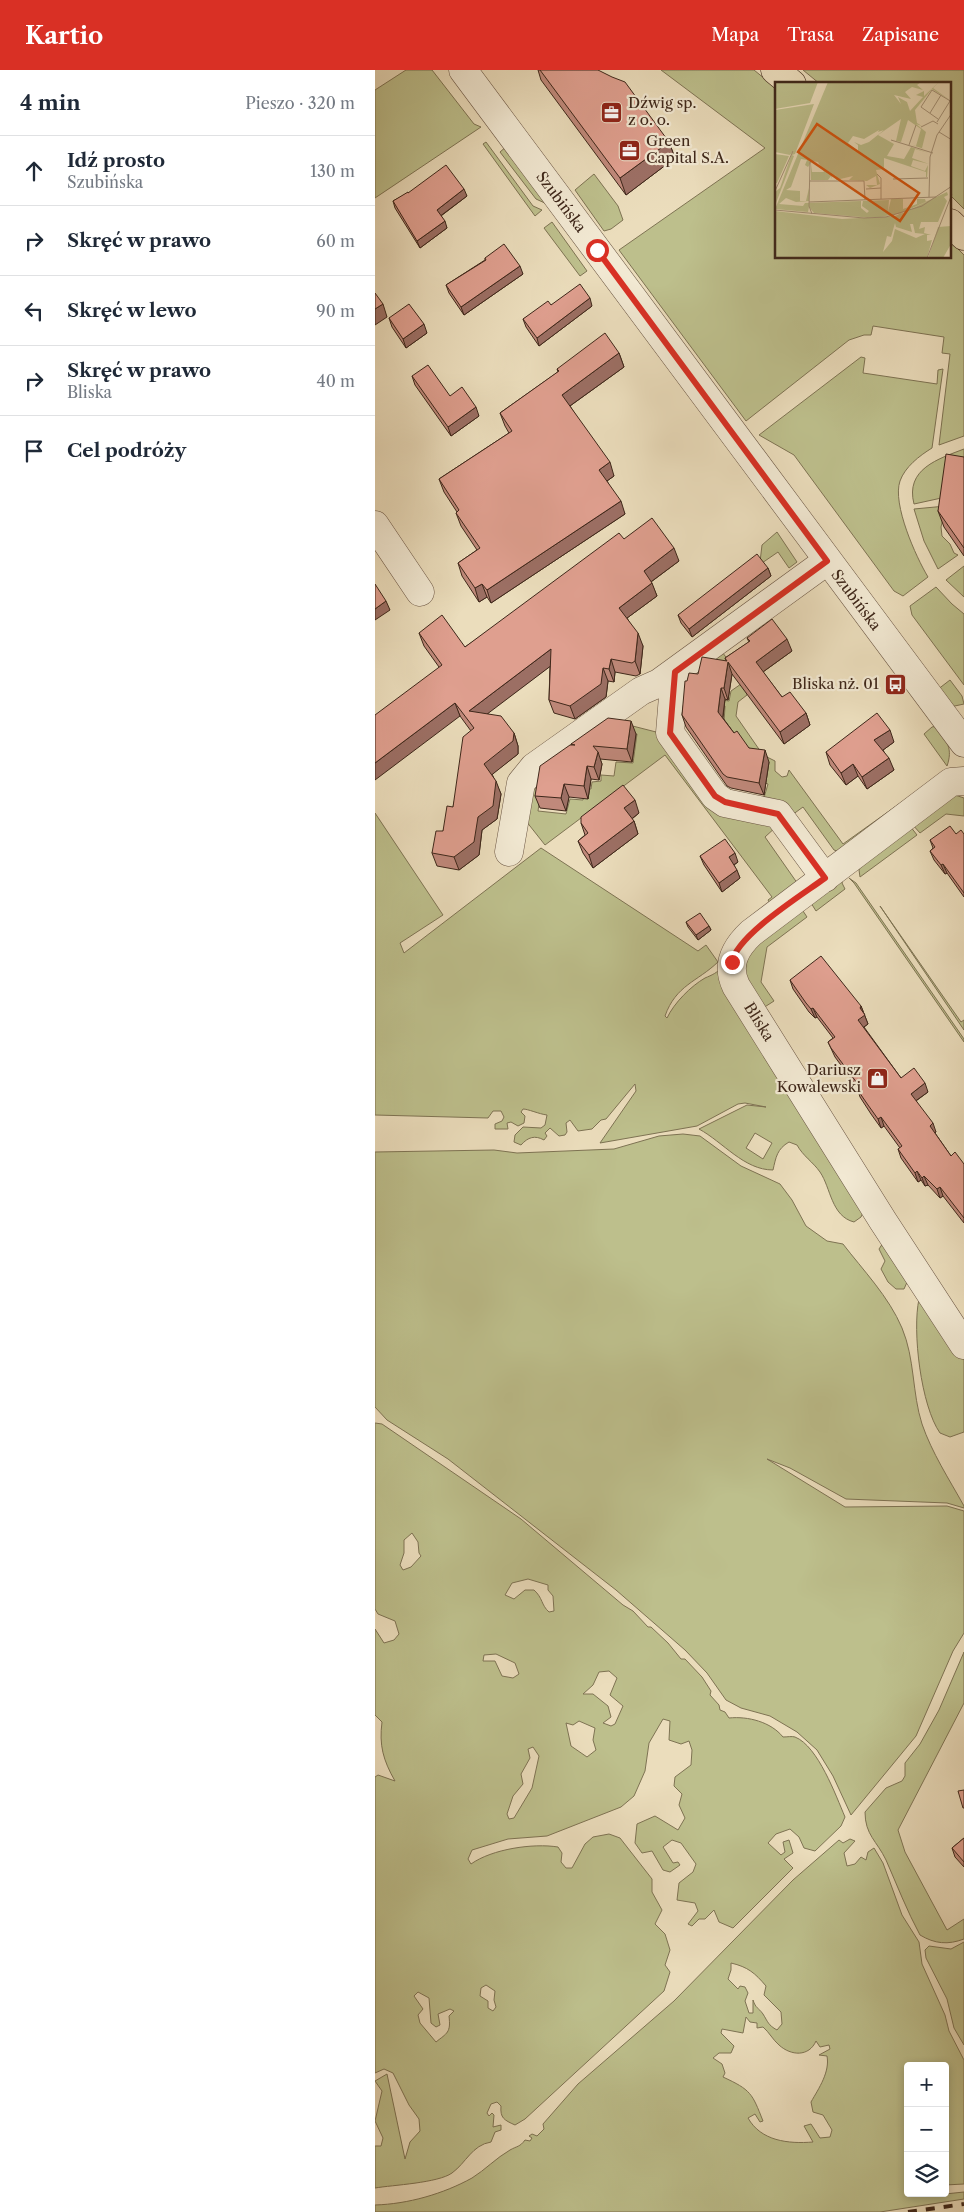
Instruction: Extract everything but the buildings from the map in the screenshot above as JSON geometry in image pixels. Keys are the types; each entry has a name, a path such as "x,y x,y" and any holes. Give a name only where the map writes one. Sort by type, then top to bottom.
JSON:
{"main road":[{"path":"775,70 790,82"},
{"path":"951,224 964,236"}],"street":[{"name":"Szubińska","path":"463,70 961,740"},
{"path":"375,525 420,592"},
{"path":"509,852 517,796 521,783 528,773 641,691 659,683 675,672 827,561"},
{"path":"675,672 670,733 715,796 725,802 778,814 825,878"},
{"name":"Bliska","path":"961,740 958,782 743,940 733,958 732,975 736,986 883,1221 964,1346"}],"green space":[{"path":"406,70 432,70 474,124 481,127 375,198 375,90"},
{"path":"661,70 754,70 775,87 775,259 951,259 951,242 964,255 964,436 939,445 950,354 942,353 944,337 873,326 871,335 864,335 849,340 746,421 619,250 765,148"},
{"path":"803,70 964,70 964,209 951,196 951,82 818,82"},
{"path":"486,142 533,206 542,210 535,216 483,144"},
{"path":"507,146 547,204 536,199 500,152"},
{"path":"594,174 618,206 623,220 611,229 604,231 575,190"},
{"path":"552,222 587,271 580,276 544,228"},
{"path":"861,357 865,358 863,373 937,384 938,370 943,369 932,448 913,462 905,471 898,491 902,516 917,557 928,577 903,596 894,591 794,455 759,435"},
{"path":"964,449 964,471 944,484 943,492 946,497 914,504 912,492 914,482 919,474 934,462"},
{"path":"946,506 941,527 942,536 950,544 954,553 958,555 938,569 924,541 914,509"},
{"path":"777,532 797,562 789,568 778,552 762,563 760,562 762,545"},
{"path":"964,566 964,597 946,580"},
{"path":"936,587 964,614 964,685 912,615 910,606"},
{"path":"720,649 744,682 747,695 738,702 736,716 763,755 775,761 775,771 782,777 787,776 789,770 843,844 927,784 837,851 834,850 803,807 792,815 763,801 768,784 762,782 764,760 754,758 724,723 725,706 721,705 722,700 729,701 731,691 741,684 731,668 706,661"},
{"path":"950,680 962,696 964,704 950,707 937,690"},
{"path":"617,722 660,733 717,811 777,826 765,837 800,887 771,905 768,900 772,897 665,755 545,845 526,821 529,794 542,782 538,811 566,814 570,799 583,800 585,789 591,789 592,782 601,781 601,775 614,776 616,762 633,763 637,734 609,728"},
{"path":"937,726 948,745 949,760 947,766 924,734 932,727"},
{"path":"955,795 964,798 964,816 946,814 920,833 912,824"},
{"path":"375,813 443,915 400,943 404,953 541,848 698,951 706,945 718,962 675,997 665,1016 667,1018 678,1001 689,990 722,967 866,1206 861,1217 854,1222 846,1219 836,1208 824,1178 797,1145 789,1142 782,1148 775,1161 773,1170 762,1169 743,1160 699,1129 747,1105 766,1107 745,1103 738,1104 697,1126 600,1143 636,1091 635,1084 606,1119 601,1120 592,1129 578,1131 570,1120 566,1123 567,1132 565,1135 559,1136 550,1128 545,1133 547,1136 544,1140 532,1138 526,1140 521,1145 514,1142 515,1135 523,1127 541,1128 545,1125 547,1115 523,1109 521,1112 525,1116 524,1123 518,1126 511,1122 507,1123 508,1129 495,1129 495,1124 502,1121 504,1117 501,1111 493,1111 488,1118 375,1115","holes":["755,1133 772,1143 763,1159 746,1148"]},
{"path":"910,826 917,835 860,877 859,870 863,861"},
{"path":"844,878 842,883 845,889 816,911 811,903"},
{"path":"849,878 856,883 964,1039 964,1042 854,883"},
{"path":"880,906 961,1022 964,1020 964,1030"},
{"path":"801,908 807,917 767,947 761,982 774,1001 760,1010 739,962 742,953"},
{"path":"683,1134 700,1136 741,1166 780,1184 792,1200 806,1226 827,1241 843,1244 875,1284 890,1305 902,1328 909,1352 916,1400 926,1435 964,1506 964,1508 947,1503 846,1499 790,1468 767,1459 845,1507 947,1506 964,1511 964,1633 953,1651 916,1736 851,1815 833,1776 817,1750 797,1732 770,1716 741,1708 726,1700 707,1673 685,1650 616,1590 448,1459 387,1420 375,1407 375,1152 494,1150 517,1153 614,1149 659,1136"},
{"path":"883,1243 908,1280 904,1289 896,1289 888,1282 881,1269 885,1261 879,1249"},
{"path":"919,1299 964,1359 964,1432 950,1437 940,1433 933,1421 923,1387 917,1330"},
{"path":"375,1423 382,1424 521,1519 623,1605 633,1611 648,1627 651,1627 668,1643 681,1659 685,1659 702,1677 711,1691 710,1695 719,1705 720,1710 725,1712 729,1718 759,1721 772,1727 783,1737 795,1737 803,1742 819,1761 845,1817 841,1826 815,1851 804,1848 799,1837 790,1829 776,1834 768,1843 781,1855 785,1852 783,1842 789,1840 793,1853 784,1859 793,1868 733,1928 719,1922 714,1910 705,1919 699,1919 692,1926 688,1924 698,1911 695,1903 677,1900 679,1883 693,1872 696,1864 681,1843 672,1840 663,1847 673,1863 678,1862 680,1865 670,1872 663,1870 652,1851 642,1853 635,1843 637,1824 655,1816 678,1830 685,1818 679,1805 682,1794 674,1786 675,1777 691,1765 692,1750 689,1741 681,1744 669,1740 670,1721 663,1719 649,1743 645,1771 634,1796 621,1807 547,1836 508,1839 472,1850 468,1859 471,1864 490,1854 513,1848 558,1847 562,1853 561,1862 566,1868 572,1868 585,1844 593,1837 609,1834 620,1838 652,1879 652,1892 662,1910 655,1924 665,1934 670,1950 665,1965 670,1972 664,1991 525,2119 515,2125 508,2122 503,2118 501,2106 497,2102 491,2104 487,2113 489,2116 492,2113 494,2115 493,2127 501,2125 501,2130 495,2132 491,2142 474,2150 452,2173 437,2179 375,2188 375,2146 381,2146 383,2138 375,2121 382,2091 375,2081 387,2074 405,2159 410,2142 420,2131 419,2119 409,2105 393,2073 384,2069 375,2073 375,1777 378,1775 395,1781 387,1766 383,1752 381,1738 382,1722 375,1715 375,1629 384,1643 394,1640 399,1634 395,1621 378,1614 375,1609","holes":["412,1533 418,1542 421,1556 411,1567 403,1570 400,1565 404,1553 404,1540","528,1579 548,1585 548,1590 553,1596 554,1611 549,1612 546,1609 534,1590 525,1590 514,1599 505,1595 512,1583","496,1654 515,1663 519,1674 513,1678 502,1676 495,1661 483,1661 484,1655","609,1671 617,1678 610,1695 623,1706 615,1724 611,1726 603,1723 611,1717 608,1706 593,1694 583,1694 593,1685 599,1672","579,1721 595,1728 593,1740 596,1750 587,1757 571,1746 566,1723 573,1725","533,1747 539,1756 532,1788 514,1818 509,1819 507,1814 513,1796 523,1784 521,1774 530,1758 528,1749","486,1985 495,1991 494,2000 496,2007 493,2011 488,2008 488,2001 480,1996 481,1988","418,1992 429,1998 431,2023 436,2027 440,2025 438,2014 450,2009 454,2011 449,2016 449,2029 436,2042 420,2023 418,2015 423,2009 414,1996"]},
{"path":"964,1652 964,1703 898,1830 905,1852 947,1930 964,1919 964,1939 942,1943 920,1935 883,1853 869,1832 865,1812 886,1788 902,1781 905,1776 905,1763 920,1744 939,1710"},
{"path":"850,1839 855,1841 844,1853 847,1866 855,1864 861,1857 866,1860 868,1852 874,1848 883,1863 902,1915 919,1942 922,1964 945,2015 949,2031 964,2060 964,2184 949,2185 949,2062 904,2062 904,2197 949,2197 949,2194 964,2192 964,2199 880,2212 375,2212 375,2205 413,2200 461,2184 477,2175 525,2140 530,2141 532,2138 529,2136 532,2134 537,2136 544,2129 543,2124 578,2084 674,2001 793,1880 839,1840 843,1843","holes":["731,1963 751,1971 766,1986 764,1995 781,2012 782,2024 777,2030 772,2027 753,2000 753,2013 749,2013 745,2001 748,1993 745,1987 740,1986 738,1989 728,1979","746,2017 750,2022 757,2023 757,2028 763,2027 784,2049 794,2053 809,2050 816,2041 820,2047 829,2045 830,2049 819,2055 827,2056 827,2068 811,2102 813,2112 823,2115 832,2130 830,2137 820,2138 811,2124 804,2126 813,2142 785,2141 768,2136 753,2126 748,2118 755,2114 760,2122 763,2121 753,2098 740,2085 723,2077 725,2073 722,2064 713,2058 719,2053 731,2053 734,2046 721,2033 722,2029 743,2033"]},
{"path":"964,1942 964,2045 954,2028 947,1999 926,1958 925,1950 929,1946 951,1949"}],"railway":[{"path":"908,2212 964,2204"}],"place":[{"name":"Dźwig sp. z o. o.","path":"612,112"},
{"name":"Green Capital S.A.","path":"630,150"},
{"name":"Bliska nż. 01","path":"895,684"},
{"name":"Dariusz Kowalewski","path":"877,1079"}],"route":[{"path":"597,250 827,561 675,672 670,733 715,796 725,802 778,814 825,878 743,940 737,948 732,962"}]}
